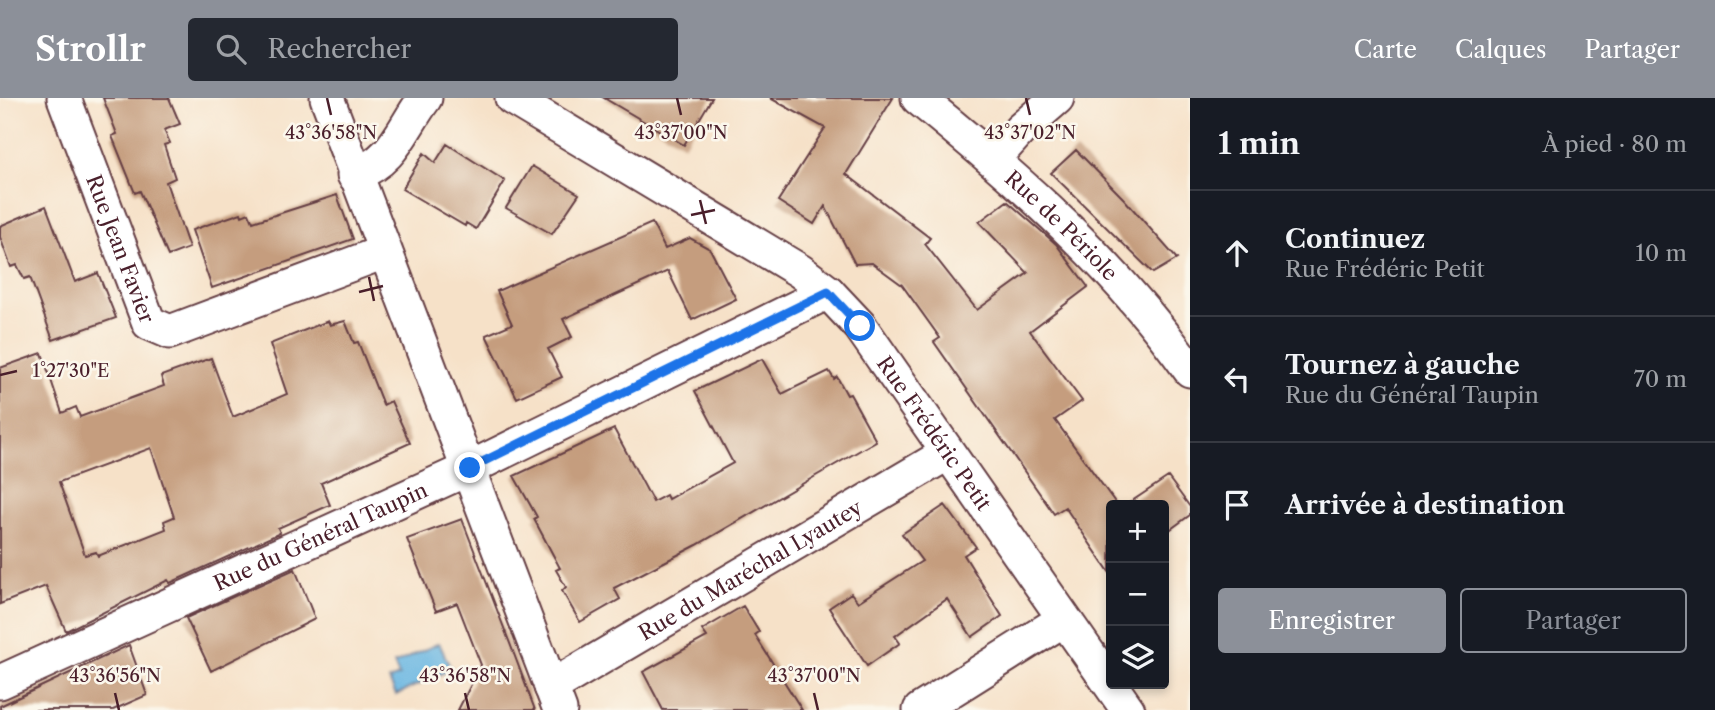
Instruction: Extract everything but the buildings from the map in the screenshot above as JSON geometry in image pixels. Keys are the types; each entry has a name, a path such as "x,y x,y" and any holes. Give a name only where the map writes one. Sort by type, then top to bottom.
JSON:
{"street":[{"name":"Rue Jean Favier","path":"64,98 149,323 170,332 384,252"},
{"path":"327,98 354,175 470,468 556,699"},
{"path":"354,175 374,168 394,149 425,98"},
{"name":"Rue Frédéric Petit","path":"512,98 800,271 828,292 860,326 1128,710"},
{"name":"Rue de Périole","path":"918,98 994,159 1073,230 1160,328 1190,370"},
{"path":"994,159 1020,130 1057,98"},
{"name":"Rue du Général Taupin","path":"3,673 470,468 828,292"},
{"name":"Rue du Maréchal Lyautey","path":"556,699 948,453"},
{"path":"920,710 1063,620"}],"water":[{"path":"439,643 451,669 396,695 389,680 399,676 394,664"}],"route":[{"path":"470,468 828,292 860,326"}]}
